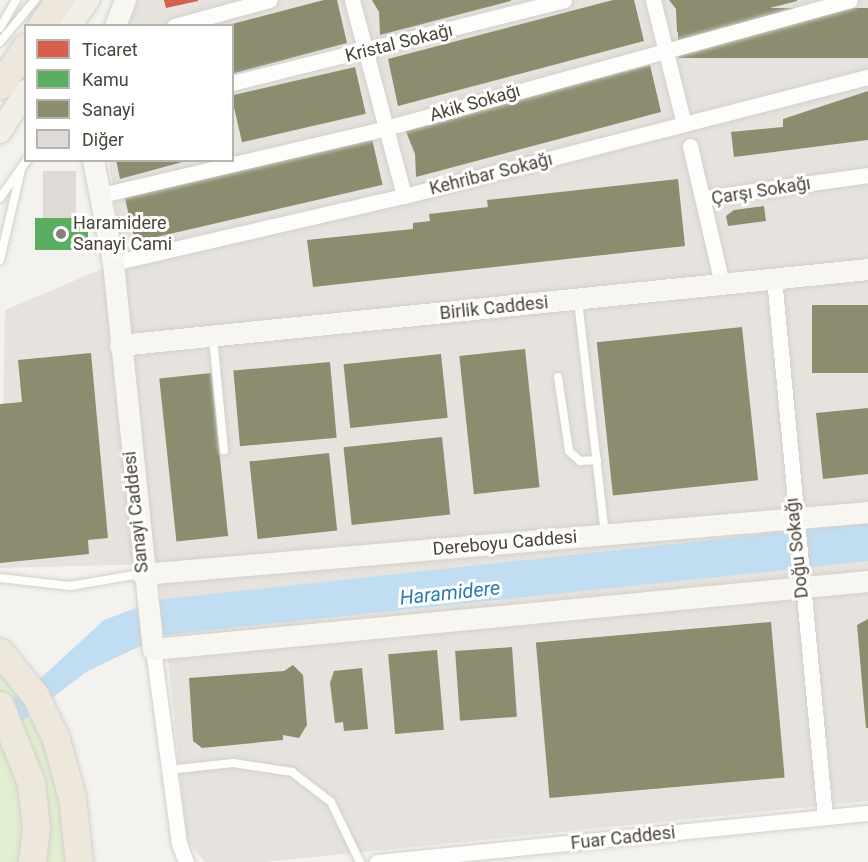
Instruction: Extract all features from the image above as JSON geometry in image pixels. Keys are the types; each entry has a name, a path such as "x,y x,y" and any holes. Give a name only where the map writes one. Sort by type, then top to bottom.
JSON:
{"highway":[{"path":"42,24 59,0"},
{"path":"0,86 24,50"},
{"path":"0,652 35,695 56,738 72,797 79,862"},
{"path":"0,705 26,763 33,794 32,862"}],"main road":[{"path":"71,24 88,0"},
{"path":"0,132 24,94"}],"street":[{"path":"116,24 124,0"},
{"path":"181,24 270,0"},
{"path":"352,0 404,196"},
{"name":"Kristal Sokağı","path":"234,83 564,0"},
{"path":"652,0 684,124"},
{"name":"Akik Sokağı","path":"97,196 386,128 664,49 850,0"},
{"name":"Kehribar Sokağı","path":"113,263 404,196 868,77"},
{"path":"690,146 703,198"},
{"name":"Sanayi Caddesi","path":"93,162 97,196 113,263 142,574 169,770 186,862"},
{"name":"Çarşı Sokağı","path":"722,284 703,198 868,175"},
{"name":"Birlik Caddesi","path":"120,345 868,269"},
{"name":"Doğu Sokağı","path":"774,278 794,519 825,817"},
{"name":"Dereboyu Caddesi","path":"142,574 868,512"},
{"path":"153,649 868,581"},
{"name":"Fuar Caddesi","path":"377,862 868,813"}],"lane":[{"path":"0,28 16,0"},
{"path":"0,42 35,0"},
{"path":"0,198 26,162"},
{"path":"0,260 21,170"},
{"path":"578,299 605,535"},
{"path":"213,337 224,450"},
{"path":"558,377 569,451 579,461 597,460"},
{"path":"0,578 70,586 142,574"},
{"path":"169,770 232,763 292,772 331,802 360,862"}],"shaded area":[{"path":"125,0 868,0 868,801 264,862 205,862 187,841 158,564 0,568 5,310 123,260 109,162 234,162 234,24 122,24"}],"green space":[{"path":"0,666 31,706 60,794 67,862 41,862 0,692"},
{"path":"0,724 17,760 26,815 23,862 0,862"}],"water":[{"name":"Haramidere","path":"868,523 868,561 163,635 86,672 0,738 0,707 42,677 104,620 157,600"}],"building: Ticaret":[{"path":"164,0 198,0 198,1 166,8"}],"building: Kamu":[{"name":"Haramidere Sanayi Cami","path":"35,218 88,218 88,250 35,250"}],"building: Sanayi":[{"path":"324,0 337,0 347,43 234,73 234,24 232,24"},
{"path":"372,0 511,1 380,35 379,12"},
{"path":"613,0 634,0 644,41 398,106 388,59"},
{"path":"669,0 797,1 677,32 676,9"},
{"path":"678,8 868,8 868,58 678,58"},
{"path":"650,65 661,112 416,177 415,154 405,129"},
{"path":"355,67 366,114 242,142 234,107 234,95"},
{"path":"868,91 868,140 734,157 731,132 783,127 783,119"},
{"path":"372,139 383,185 135,242 125,196"},
{"path":"116,162 182,162 120,179"},
{"path":"678,179 685,246 313,287 307,240 413,229 413,223 430,221 429,214 488,207 487,200"},
{"path":"764,206 766,221 728,226 726,216 734,210"},
{"path":"812,305 868,305 868,373 812,373"},
{"path":"742,327 758,480 613,495 597,342"},
{"path":"525,349 540,487 474,494 459,356"},
{"path":"91,353 108,538 88,540 89,554 0,563 0,404 22,402 18,360"},
{"path":"441,354 448,418 350,428 344,364"},
{"path":"330,362 337,438 240,446 233,370"},
{"path":"211,373 228,536 176,542 159,378"},
{"path":"868,408 868,474 823,479 816,413"},
{"path":"442,437 450,515 352,525 344,447"},
{"path":"329,453 337,531 258,539 249,461"},
{"path":"868,619 868,728 866,728 857,625"},
{"path":"771,622 785,777 549,798 536,643"},
{"path":"512,647 517,717 460,721 455,651"},
{"path":"437,650 444,730 395,734 388,654"},
{"path":"293,665 303,675 307,725 299,738 283,735 283,740 202,748 193,741 189,678 284,671"},
{"path":"362,668 368,729 344,731 343,722 335,723 330,683 334,671"}],"building: Diğer":[{"path":"43,171 76,171 76,218 43,218"}],"place":[{"name":"Haramidere Sanayi Cami","path":"61,234"}]}
